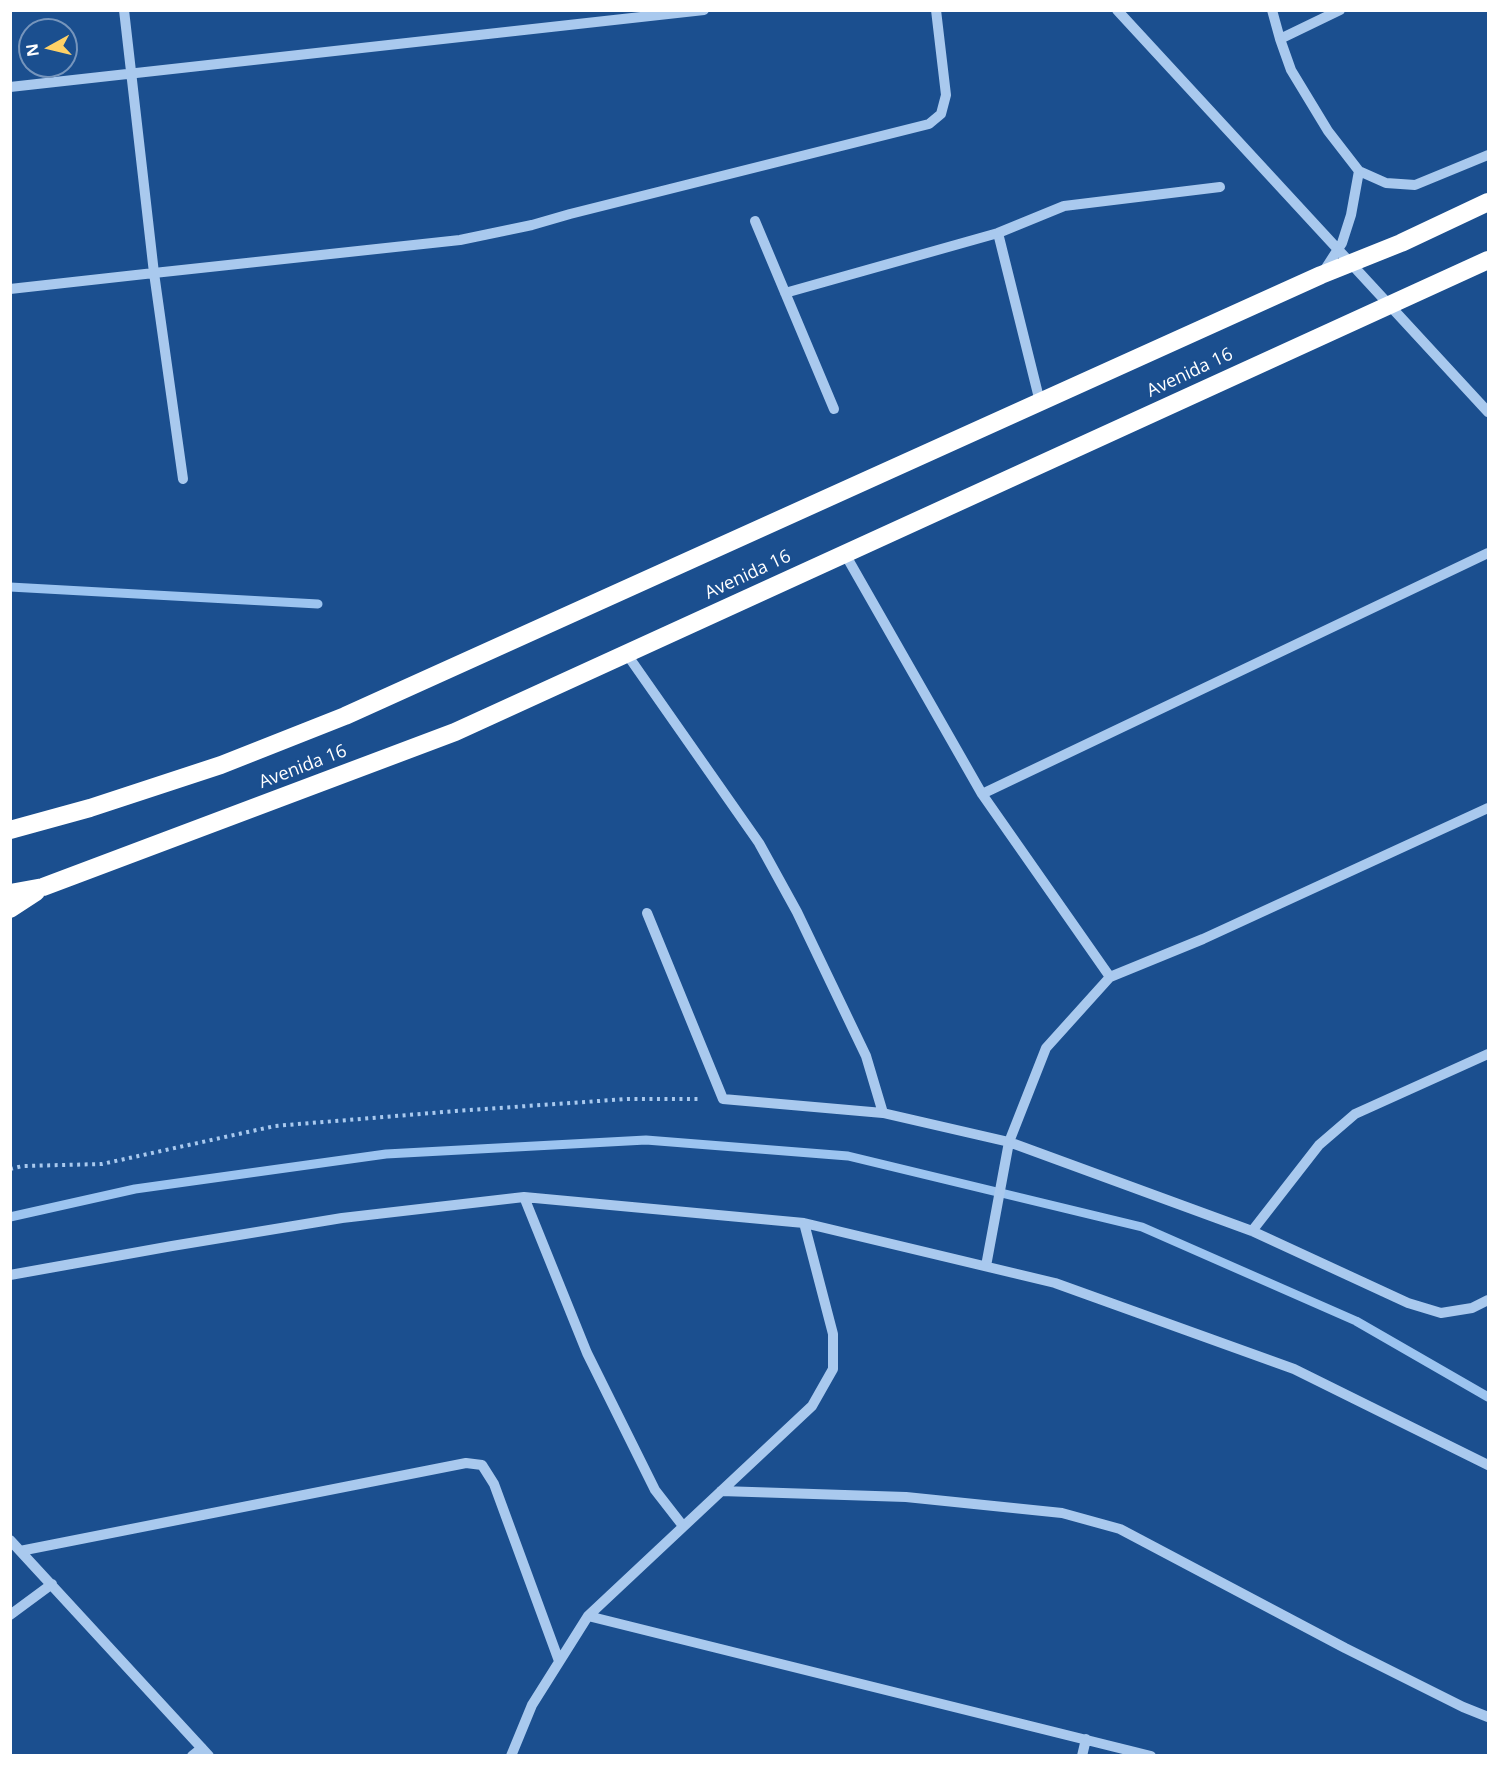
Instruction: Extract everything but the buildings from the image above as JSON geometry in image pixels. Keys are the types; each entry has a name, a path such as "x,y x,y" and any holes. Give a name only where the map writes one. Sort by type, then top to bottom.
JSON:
{"highway":[{"name":"Avenida 16","path":"10,830 90,808 221,765 345,716 1321,275 1401,243 1488,202"},
{"name":"Avenida 16","path":"10,893 43,887 455,732 1488,260"},
{"path":"10,909 43,887"}],"street":[{"path":"124,10 154,273 183,479"},
{"path":"10,87 704,10"},
{"path":"10,289 460,240 532,225 929,124 941,114 946,95 936,10"},
{"path":"1117,10 1488,411"},
{"path":"1272,10 1291,70 1328,131 1359,171 1386,183 1415,185 1488,155"},
{"path":"1280,39 1340,10"},
{"path":"1321,275 1342,243 1351,215 1359,171"},
{"path":"785,293 998,233 1064,206 1220,187"},
{"path":"755,221 834,409"},
{"path":"998,233 1040,402"},
{"path":"982,794 1488,553"},
{"path":"845,554 982,794 1110,977"},
{"path":"626,653 765,853 797,912 866,1056 883,1113"},
{"path":"986,1266 1009,1142 1046,1048 1110,977 1203,939 1488,808"},
{"path":"647,913 723,1099 883,1113 1009,1142 1252,1231 1408,1303 1442,1313 1472,1308 1488,1300"},
{"path":"1252,1231 1319,1145 1355,1114 1488,1054"},
{"path":"10,1275 342,1218 524,1197 804,1223 1055,1283 1294,1369 1488,1465"},
{"path":"524,1197 587,1353 655,1490 683,1526"},
{"path":"511,1755 532,1705 588,1616 812,1407 833,1369 833,1334 804,1223"},
{"path":"20,1551 466,1463 482,1465 494,1484 559,1661"},
{"path":"721,1491 906,1497 1062,1513 1120,1529 1346,1648 1462,1707 1488,1717"},
{"path":"10,1540 206,1751 192,1755"},
{"path":"10,1615 52,1584"},
{"path":"588,1616 1151,1755"},
{"path":"1082,1755 1086,1739"}],"path":[{"path":"10,1169 102,1164 275,1126 627,1099 723,1099"}],"waterway":[{"path":"10,587 318,604"},
{"path":"10,1217 135,1189 386,1154 646,1140 848,1156 1142,1227 1356,1321 1488,1397"}]}
